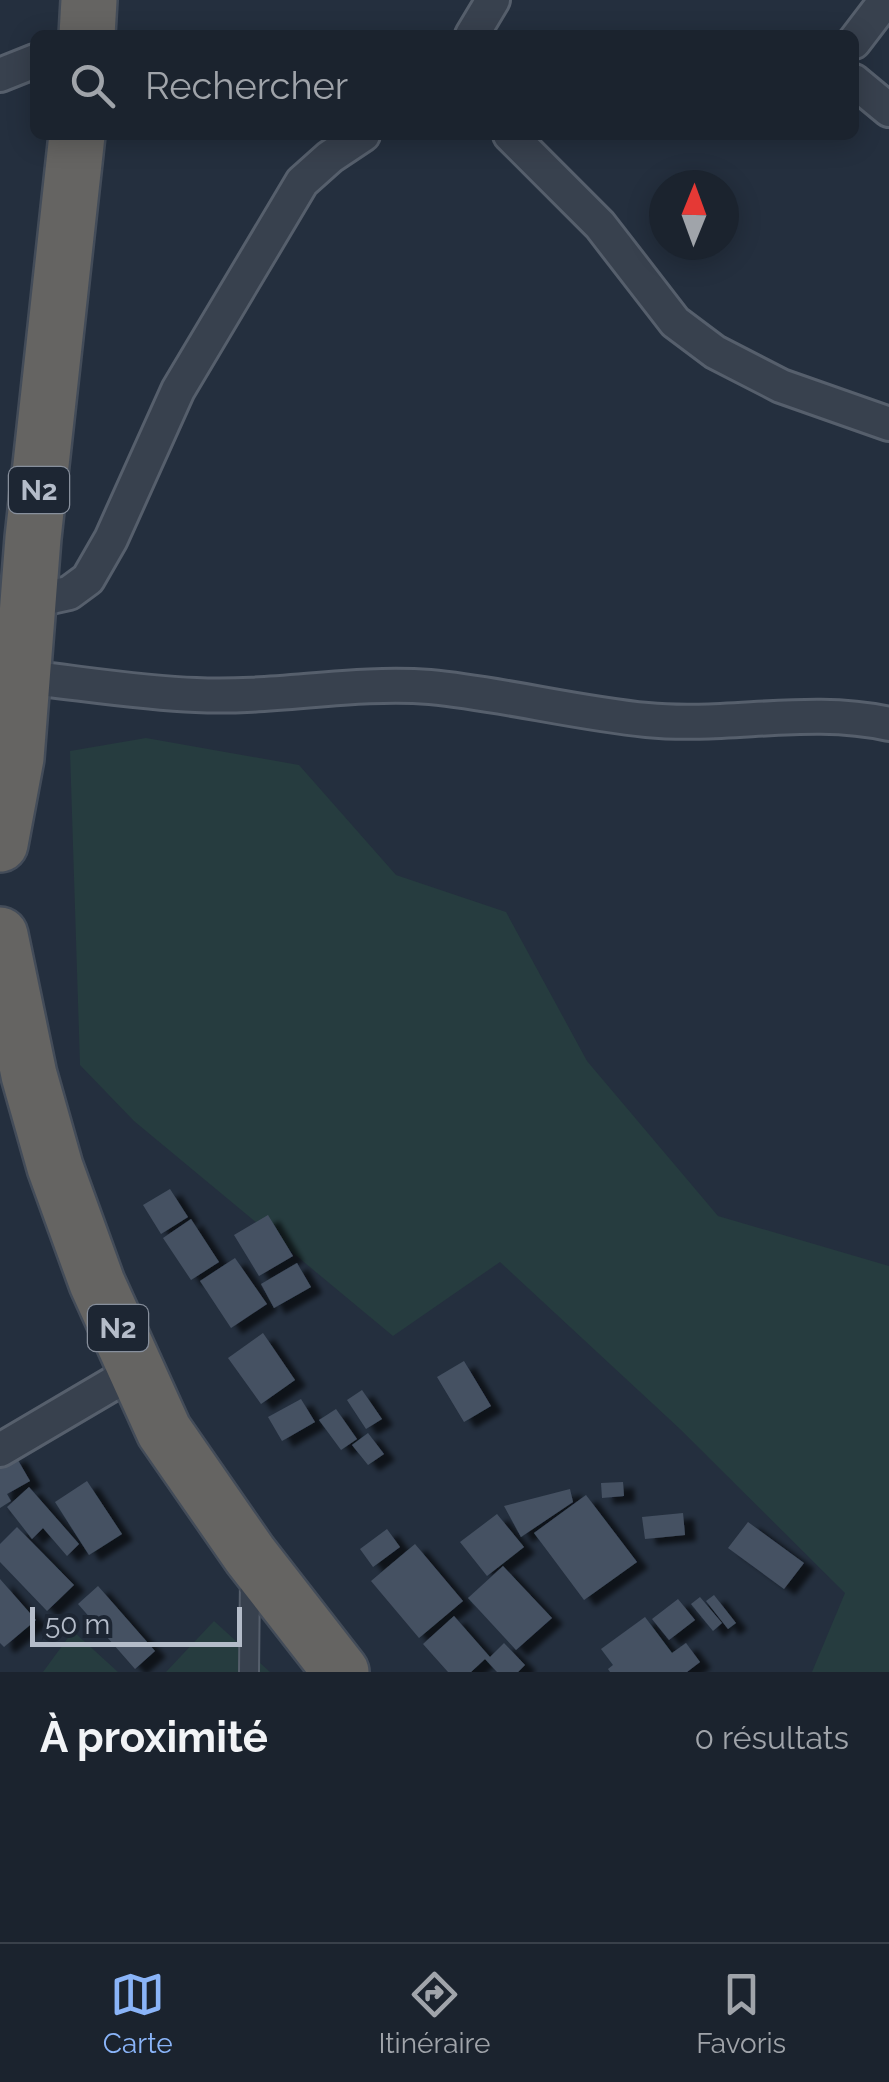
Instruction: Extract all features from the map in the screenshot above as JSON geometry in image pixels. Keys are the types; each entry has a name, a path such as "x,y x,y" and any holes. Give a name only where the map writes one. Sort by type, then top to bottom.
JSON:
{"highway":[{"path":"87,30 89,0"},
{"name":"N2","path":"0,844 16,758 28,602 75,140"},
{"name":"N2","path":"0,935 29,1074 55,1167 98,1283 164,1431 250,1555 341,1672"}],"street":[{"path":"475,30 493,0"},
{"path":"859,35 886,0"},
{"path":"0,75 30,63"},
{"path":"859,85 889,110"},
{"path":"28,602 68,592 88,579 111,539 178,390 302,182 330,156 355,140"},
{"path":"515,140 600,225 675,322 715,352 782,386 889,424"},
{"path":"23,677 197,696 360,686 430,688 649,720 730,722 804,718 889,724"},
{"path":"0,1450 136,1370"}],"lane":[{"path":"249,1672 250,1555"}],"green space":[{"path":"146,738 299,765 396,875 506,912 587,1061 718,1216 889,1266 889,1672 812,1672 845,1593 680,1429 500,1262 393,1336 134,1121 80,1065 70,751"},
{"path":"214,1621 270,1672 166,1672"},
{"path":"73,1631 118,1672 43,1672"}],"building":[{"path":"170,1189 188,1217 161,1234 143,1205"},
{"path":"268,1215 293,1256 259,1276 234,1235"},
{"path":"191,1219 219,1262 191,1280 163,1238"},
{"path":"235,1258 267,1304 231,1328 200,1281"},
{"path":"297,1263 311,1287 274,1308 261,1284"},
{"path":"263,1333 295,1380 261,1404 228,1358"},
{"path":"464,1361 491,1406 464,1422 437,1377"},
{"path":"362,1390 382,1419 366,1429 347,1400"},
{"path":"301,1399 315,1422 282,1441 268,1417"},
{"path":"336,1409 357,1439 341,1450 319,1420"},
{"path":"368,1433 384,1454 368,1465 352,1445"},
{"path":"15,1455 30,1481 7,1494 11,1501 0,1508 0,1463"},
{"path":"87,1481 122,1534 89,1555 55,1502"},
{"path":"623,1482 624,1496 602,1498 601,1483"},
{"path":"29,1487 79,1544 67,1556 43,1528 32,1539 7,1507"},
{"path":"570,1489 573,1502 521,1537 504,1506"},
{"path":"586,1495 637,1562 584,1600 534,1533"},
{"path":"683,1513 685,1535 645,1539 642,1517"},
{"path":"497,1514 524,1547 487,1576 460,1542"},
{"path":"748,1522 804,1563 784,1589 728,1548"},
{"path":"17,1527 74,1585 47,1611 0,1562 0,1544"},
{"path":"387,1529 400,1547 373,1567 360,1549"},
{"path":"415,1544 463,1601 419,1638 371,1581"},
{"path":"503,1566 552,1618 516,1650 468,1598"},
{"path":"0,1579 36,1620 4,1647 0,1643"},
{"path":"98,1586 155,1651 135,1669 78,1604"},
{"path":"714,1595 736,1623 728,1629 706,1601"},
{"path":"700,1597 722,1623 713,1631 691,1604"},
{"path":"678,1599 695,1620 669,1640 652,1619"},
{"path":"454,1616 490,1657 504,1643 525,1665 518,1672 497,1672 485,1659 471,1672 448,1672 423,1644"},
{"path":"645,1617 672,1653 686,1643 700,1662 687,1672 610,1672 608,1669 613,1665 601,1649"}]}
